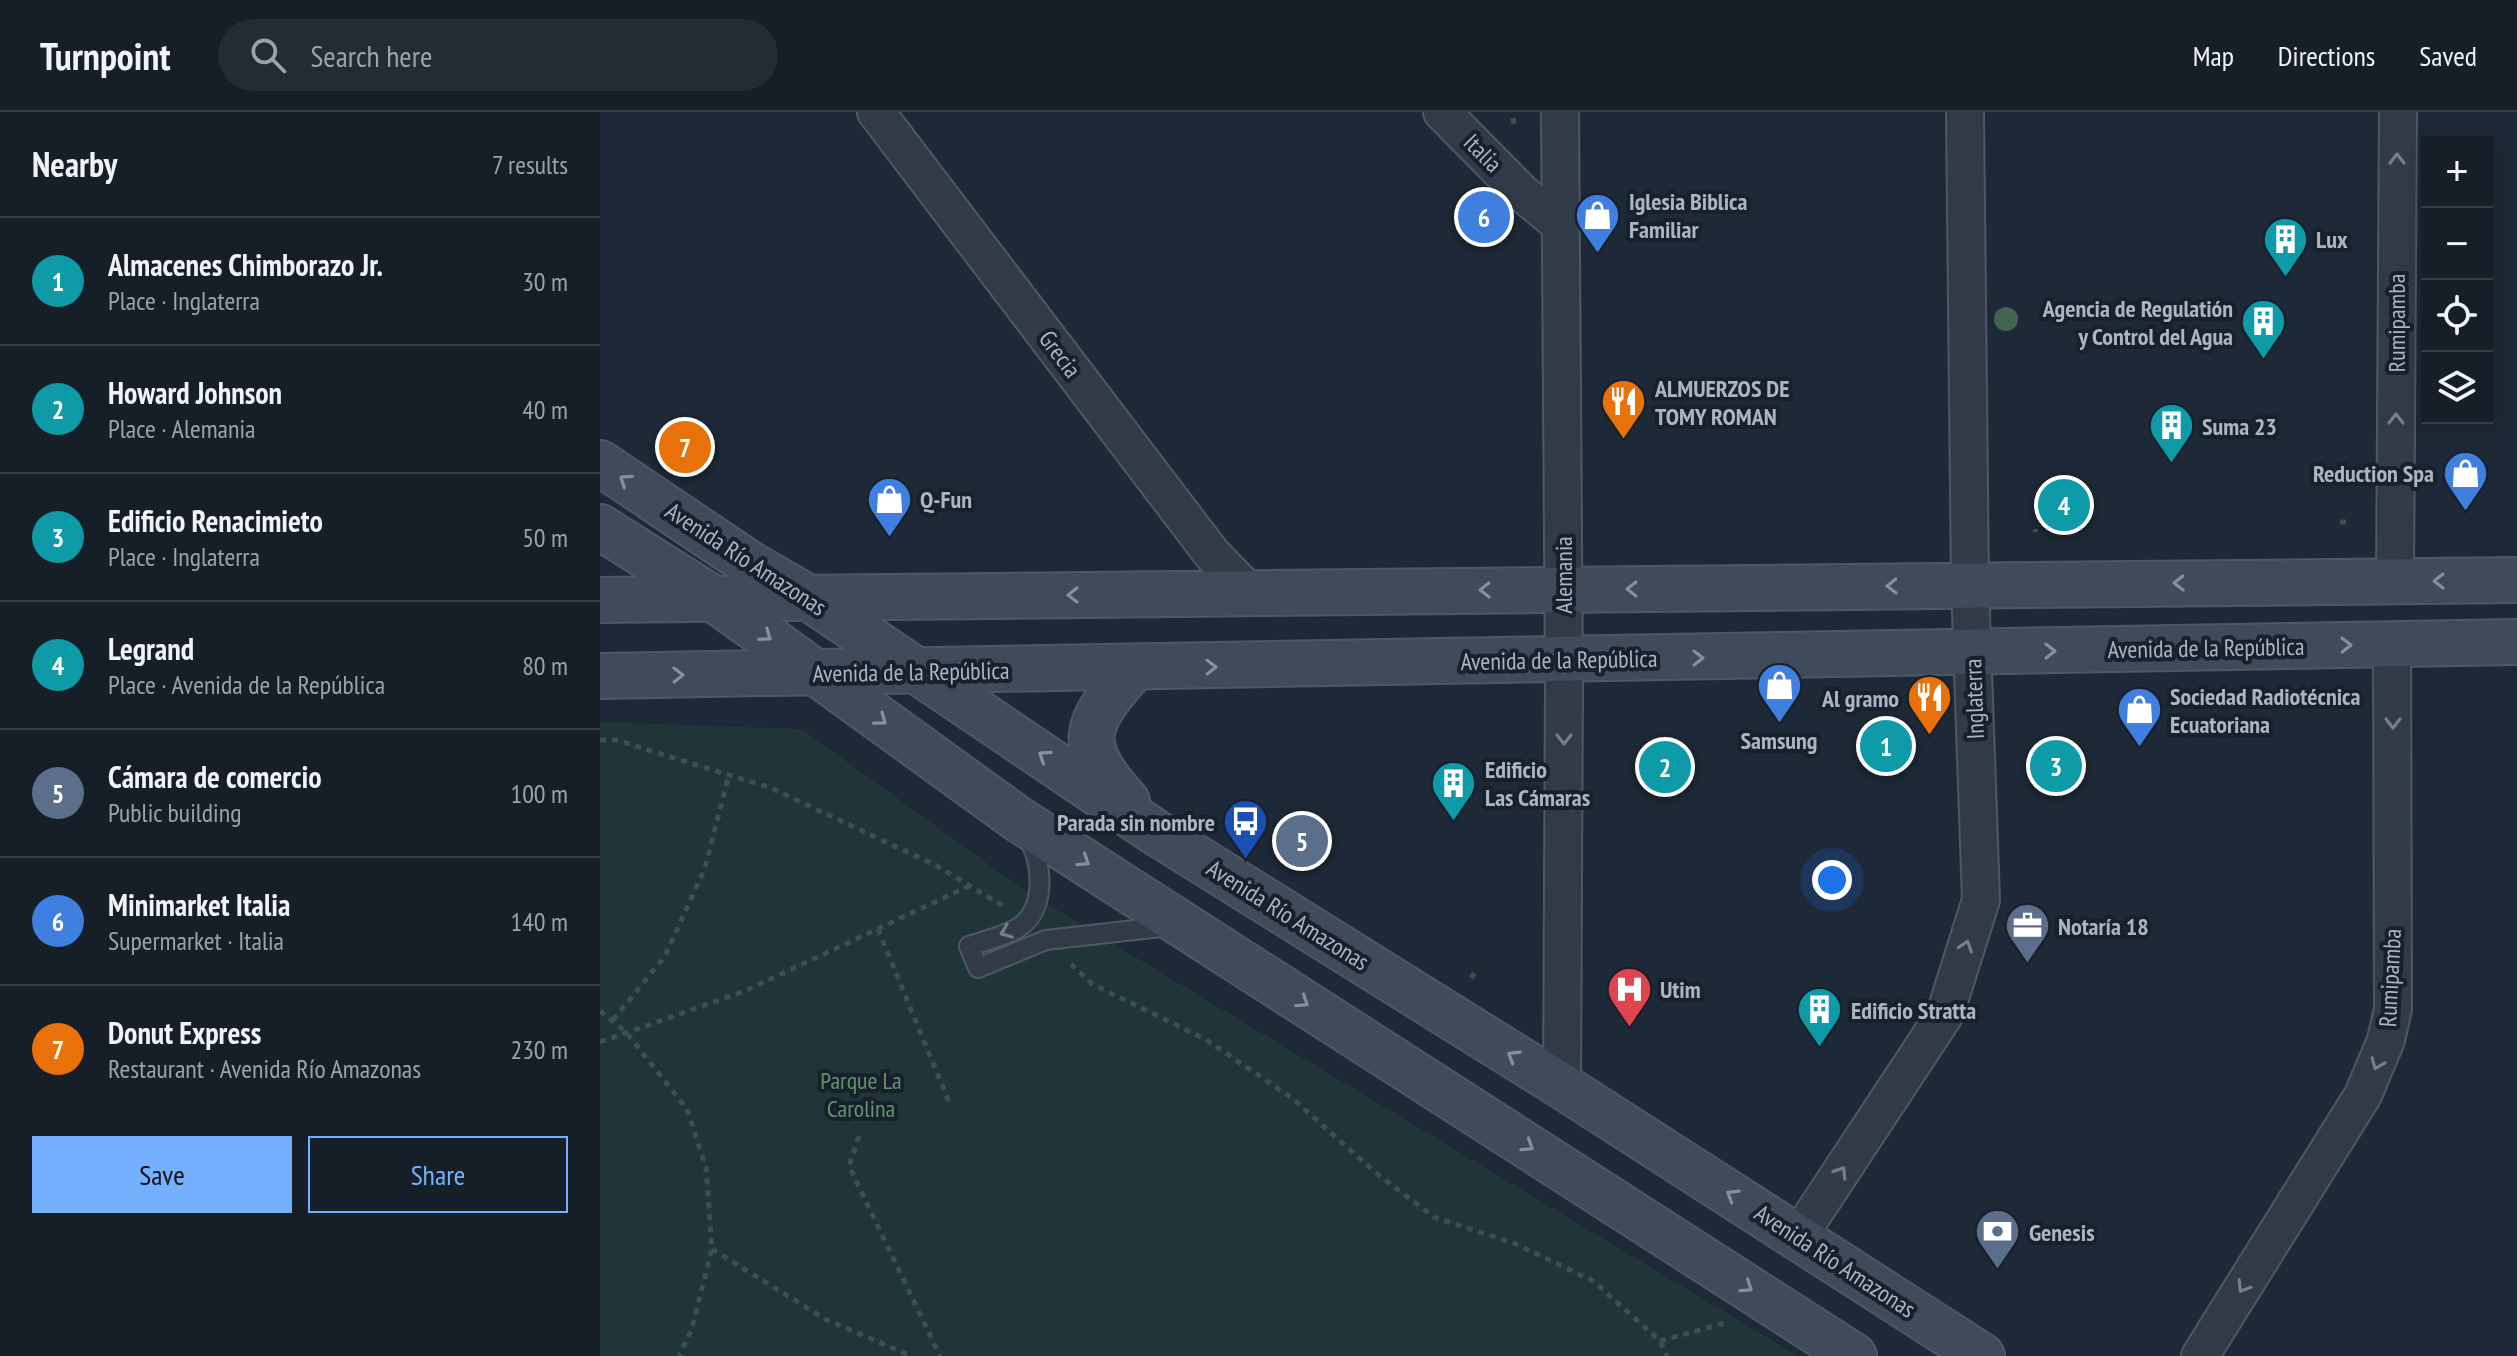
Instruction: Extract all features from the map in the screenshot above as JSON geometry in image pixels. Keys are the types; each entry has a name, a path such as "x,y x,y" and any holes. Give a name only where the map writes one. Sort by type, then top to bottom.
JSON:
{"main road":[{"name":"Avenida Río Amazonas","path":"600,463 750,564 809,598 1155,832 1562,1086 1982,1356"},
{"path":"600,527 714,599 1018,819 1854,1356"},
{"path":"600,600 2517,580"},
{"name":"Avenida de la República","path":"600,676 921,673 2517,642"},
{"path":"1133,669 1094,720 1093,753 1107,779 1155,832"}],"street":[{"name":"Grecia","path":"876,112 1212,554 1250,593"},
{"name":"Italia","path":"1442,112 1522,193 1561,225"},
{"name":"Alemania","path":"1560,112 1564,661 1562,1086"},
{"name":"Inglaterra","path":"1798,1237 1945,1014 1981,900 1970,585 1965,112"},
{"name":"Rumipamba","path":"2395,581 2398,112"},
{"name":"Rumipamba","path":"2200,1356 2363,1095 2386,1040 2393,1009 2392,645"}],"lane":[{"path":"1018,819 1038,856 1040,880 1034,913 1017,929 969,946 978,968 1046,940 1183,925"}],"path":[{"path":"1513,118 1515,129"},
{"path":"2340,522 2350,522"},
{"path":"600,740 616,740 771,788 937,866 1026,920"},
{"path":"613,1020 665,956 705,868 729,774"},
{"path":"600,1042 745,991 970,886"},
{"path":"878,929 951,1107"},
{"path":"1046,940 1092,984 1205,1039 1292,1098 1376,1173 1434,1217 1516,1244 1593,1281 1660,1341 1667,1356"},
{"path":"600,1011 626,1032 687,1109 706,1168 712,1249 695,1319 679,1356"},
{"path":"859,1136 849,1166 940,1356"},
{"path":"712,1249 825,1319 911,1356"},
{"path":"1660,1341 1730,1322"}],"green space":[{"name":"Parque La Carolina","path":"600,722 802,729 1024,890 1798,1356 600,1356"}],"place":[{"name":"Minimarket Italia","path":"1484,217"},
{"name":"Iglesia Biblica Familiar","path":"1598,254"},
{"name":"Lux","path":"2285,278"},
{"name":"Agencia de Regulatión y Control del Agua","path":"2264,361"},
{"name":"ALMUERZOS DE TOMY ROMAN","path":"1624,441"},
{"name":"Donut Express","path":"685,447"},
{"name":"Suma 23","path":"2171,465"},
{"name":"Legrand","path":"2064,505"},
{"name":"Reduction Spa","path":"2465,512"},
{"name":"Q-Fun","path":"889,538"},
{"name":"Samsung","path":"1779,725"},
{"name":"Al gramo","path":"1930,737"},
{"name":"Almacenes Chimborazo Jr.","path":"1886,746"},
{"name":"Sociedad Radiotécnica Ecuatoriana","path":"2139,749"},
{"name":"Edificio Renacimieto","path":"2056,766"},
{"name":"Howard Johnson","path":"1665,767"},
{"name":"Edificio Las Cámaras","path":"1454,822"},
{"name":"Cámara de comercio","path":"1302,841"},
{"name":"Parada sin nombre","path":"1246,861"},
{"name":"Notaría 18","path":"2027,965"},
{"name":"Utim","path":"1629,1028"},
{"name":"Edificio Stratta","path":"1820,1049"},
{"name":"Genesis","path":"1998,1271"}]}
